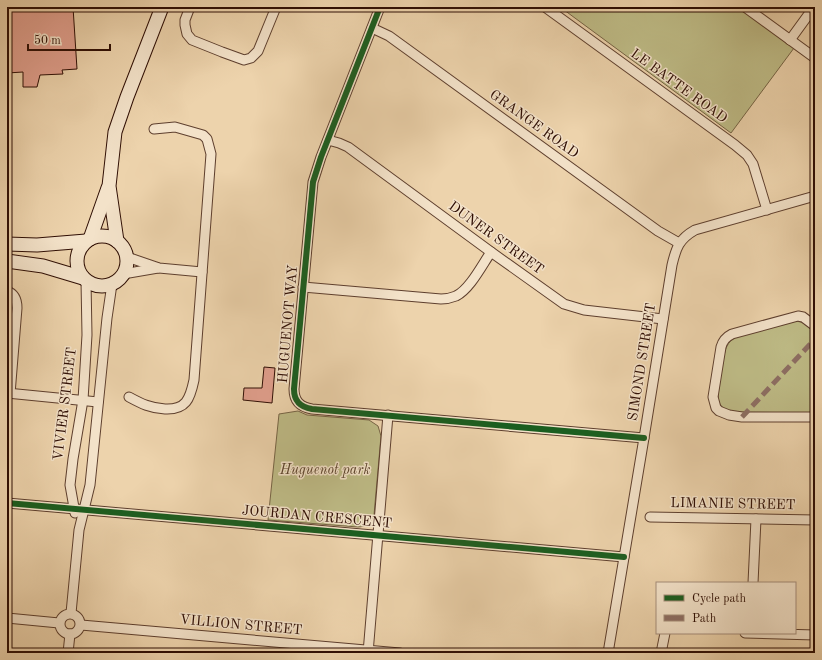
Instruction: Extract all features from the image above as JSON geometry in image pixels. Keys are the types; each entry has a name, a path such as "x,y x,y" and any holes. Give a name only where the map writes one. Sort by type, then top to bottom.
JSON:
{"street":[{"path":"117,241 109,186 115,132 162,7"},
{"path":"190,7 185,20 185,25 192,40 244,60 251,58 258,51 276,7"},
{"name":"HUGUENOT WAY","path":"380,7 315,172 294,389 294,394 298,403 306,408 312,409 644,438"},
{"name":"LE BATTE ROAD","path":"545,7 747,155 755,166 767,210"},
{"path":"746,7 815,58"},
{"path":"790,40 814,7"},
{"name":"GRANGE ROAD","path":"372,28 389,36 658,231 679,243"},
{"path":"129,397 147,406 176,409 187,401 194,380 211,159 209,144 203,135 190,131 175,127 154,129"},
{"name":"DUNER STREET","path":"328,140 344,144 556,299 570,307 663,319"},
{"path":"85,279 79,271 77,255 80,248 88,240 109,186"},
{"path":"679,243 695,230 815,196"},
{"path":"7,244 37,245 88,240 104,236 117,241 123,248 127,257 126,267 119,280 112,284 99,286 85,279 43,266 7,260"},
{"name":"SIMOND STREET","path":"608,653 672,265 679,243"},
{"path":"303,287 441,299 449,298 456,296 465,289 491,252"},
{"path":"127,257 159,268 202,272"},
{"path":"123,274 159,268"},
{"name":"VIVIER STREET","path":"79,530 70,485 82,400 87,335 85,279"},
{"name":"VIVIER STREET","path":"71,613 79,530 90,485 107,318 112,284"},
{"path":"7,291 17,300 9,393 98,402"},
{"path":"815,326 804,317 798,316 728,336 722,342 713,397 716,408 719,411 729,415 742,417 815,417"},
{"path":"368,652 388,416"},
{"name":"JOURDAN CRESCENT","path":"7,503 624,557"},
{"name":"LIMANIE STREET","path":"650,516 815,520"},
{"path":"753,582 756,518"},
{"path":"71,613 80,619 77,632 70,634 64,632 60,628 60,622 62,617 71,613"},
{"path":"7,618 60,622"},
{"name":"VILLION STREET","path":"80,624 368,652 400,653"},
{"path":"68,653 70,634"},
{"path":"661,653 665,634"},
{"path":"786,634 815,635"}],"green space":[{"path":"560,7 738,7 794,48 731,133"},
{"path":"796,321 805,323 815,331 815,413 731,412 722,407 718,398 719,383 725,350 729,343 736,337"},
{"name":"Huguenot park","path":"298,411 307,415 369,420 378,426 381,436 374,515 370,522 366,525 358,527 268,520 279,414"}],"building":[{"path":"7,7 73,7 77,69 62,70 63,74 40,75 37,87 23,87 23,72 7,73"},
{"path":"264,367 275,368 272,403 243,400 244,388 262,388"}],"marked path":[{"path":"742,417 815,339"}],"cycle path":[{"path":"380,7 321,157 313,182 294,389 295,397 298,403 304,407 312,409 644,438"},
{"path":"7,503 624,557"}]}
